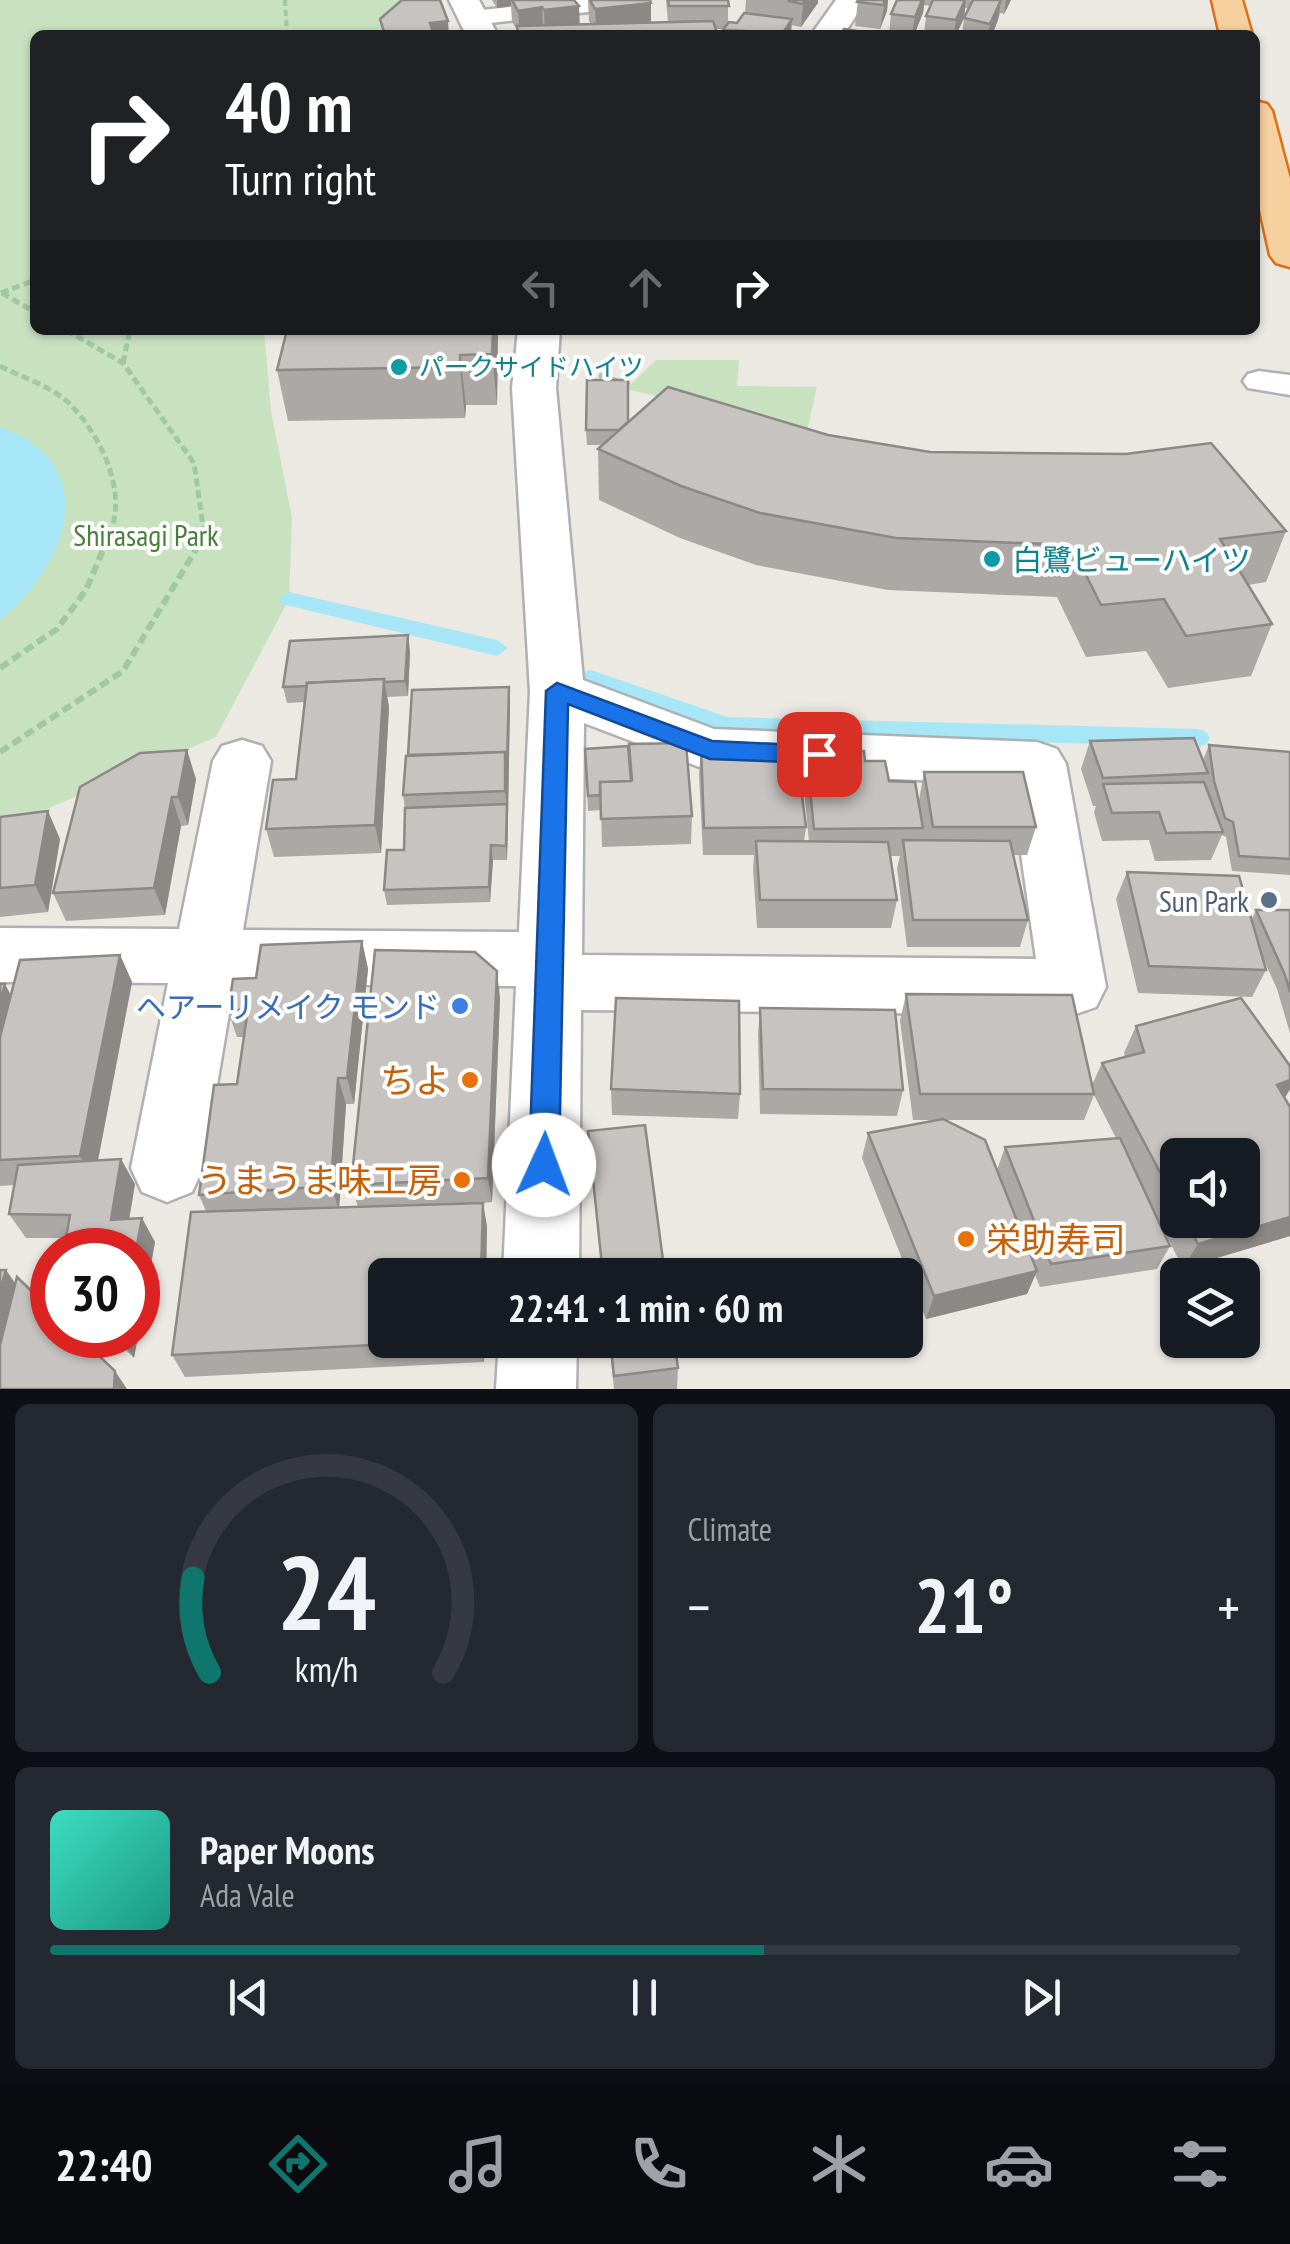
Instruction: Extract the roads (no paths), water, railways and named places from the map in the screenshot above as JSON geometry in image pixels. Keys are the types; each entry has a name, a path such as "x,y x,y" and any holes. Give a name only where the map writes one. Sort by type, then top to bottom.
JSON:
{"highway":[{"path":"1227,0 1235,30"},
{"path":"1260,154 1290,255"}],"street":[{"path":"831,30 852,0"},
{"path":"539,335 534,388 557,691 552,970 541,1258"},
{"path":"0,956 203,957 1073,987 1038,764 710,750 557,691"},
{"path":"167,1168 242,761"},
{"path":"536,1389 537,1358"}],"lane":[{"path":"473,18 596,4"}],"water":[{"path":"0,427 33,444 54,465 64,490 64,517 57,545 43,572 0,620"}],"waterway":[{"path":"289,599 497,648"},
{"path":"591,678 726,725 1198,738"}],"place":[{"name":"パークサイドハイツ","path":"399,367"},
{"name":"白鷺ビューハイツ","path":"992,559"},
{"name":"Sun Park","path":"1269,900"},
{"name":"ヘアーリメイク モンド","path":"460,1006"},
{"name":"ちよ","path":"470,1080"},
{"name":"うまうま味工房","path":"462,1180"},
{"name":"栄助寿司","path":"966,1239"}],"park label":[{"name":"Shirasagi Park","path":"146,534"}]}
